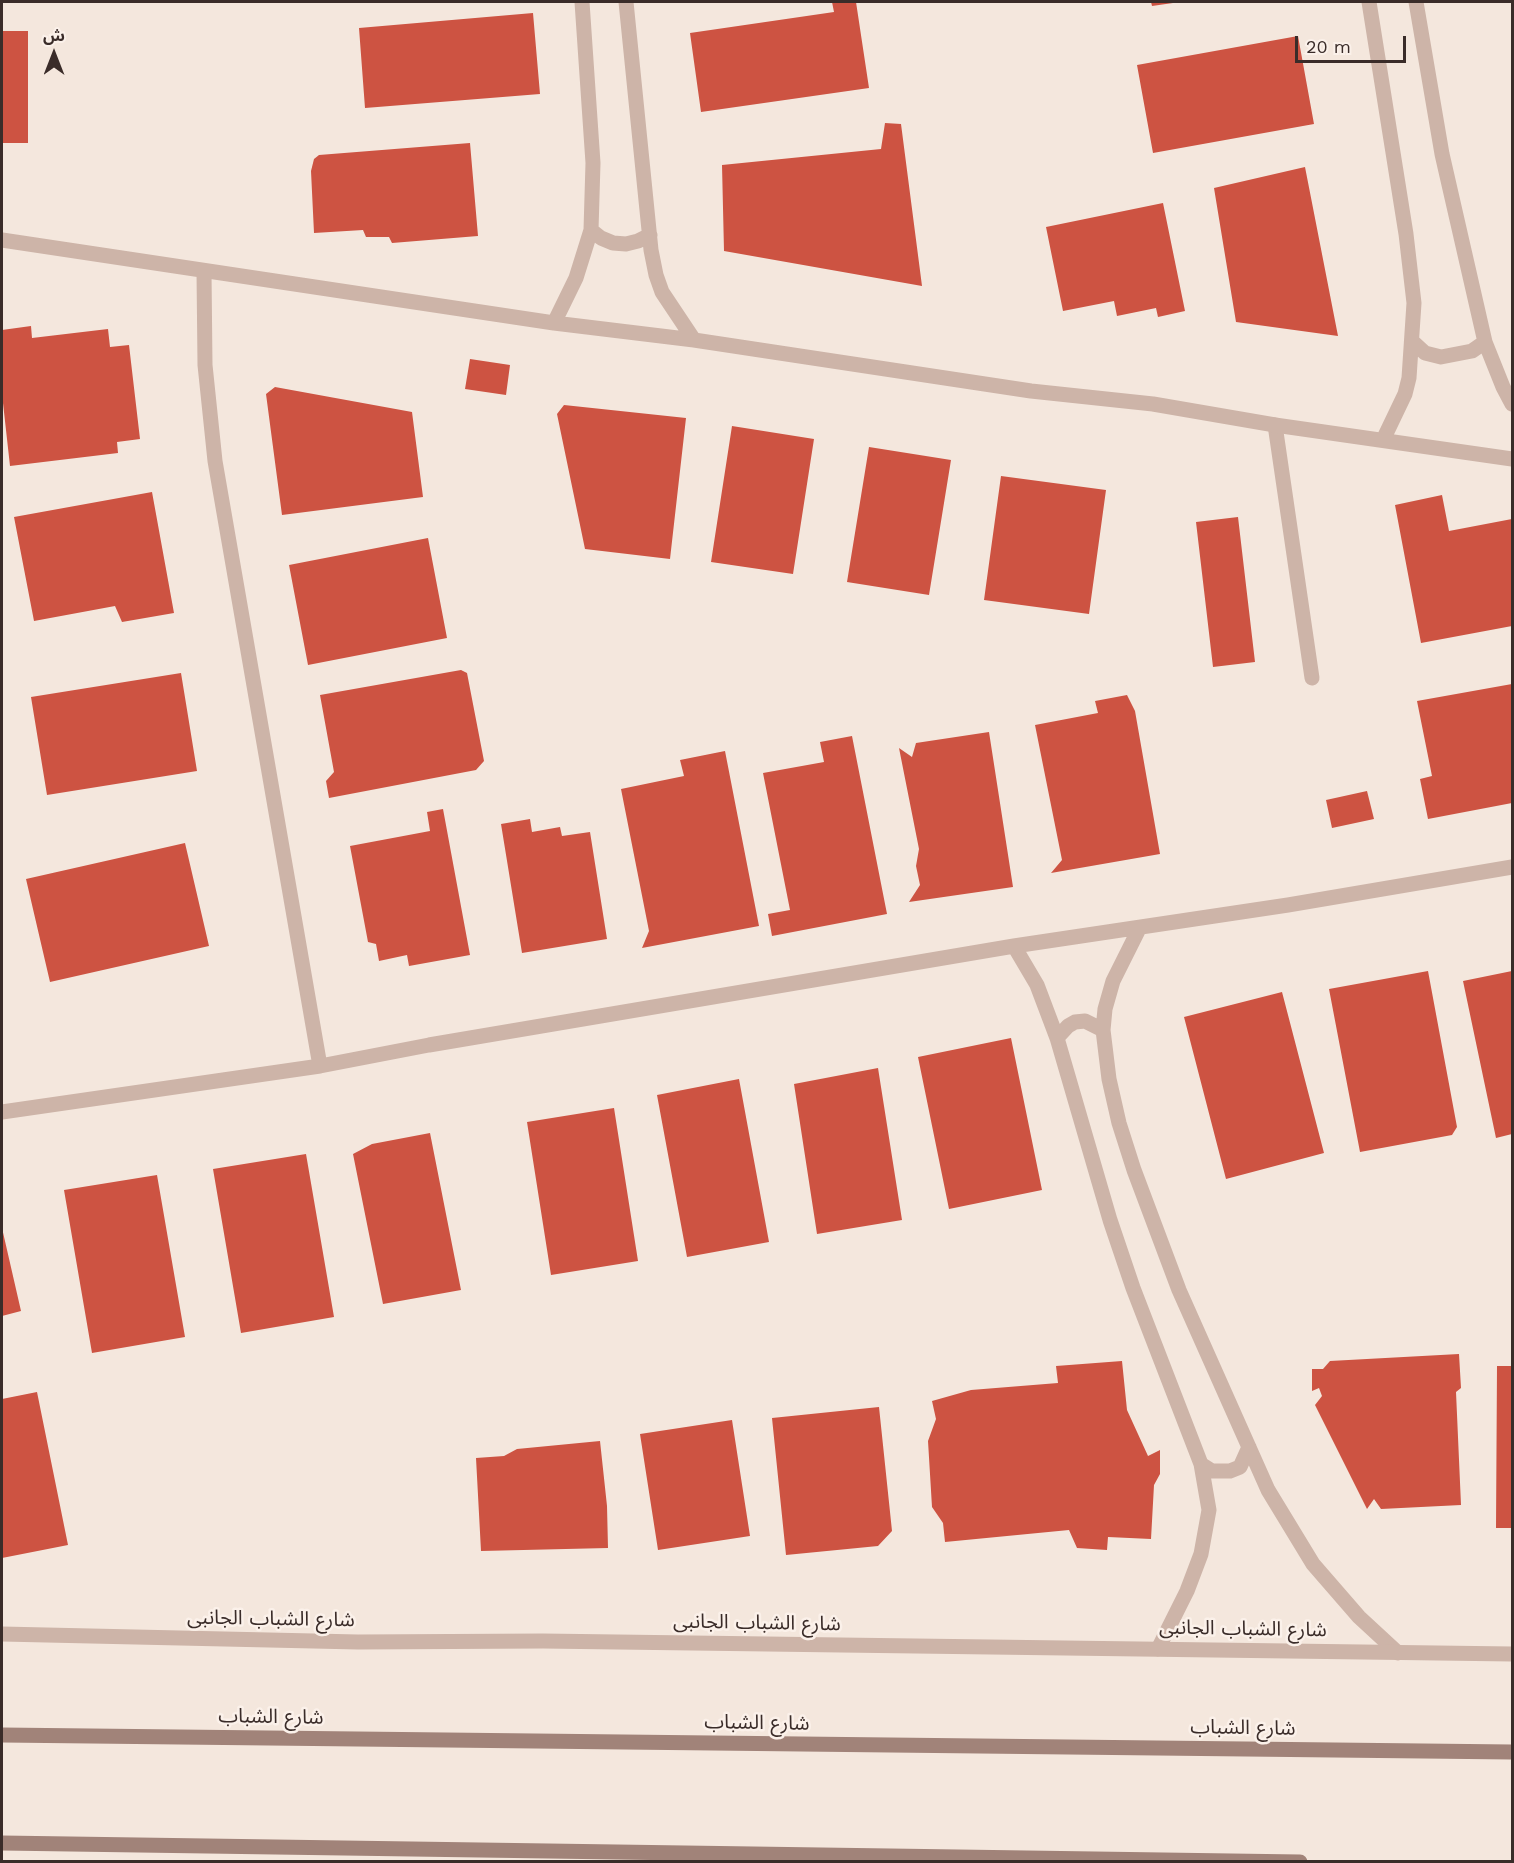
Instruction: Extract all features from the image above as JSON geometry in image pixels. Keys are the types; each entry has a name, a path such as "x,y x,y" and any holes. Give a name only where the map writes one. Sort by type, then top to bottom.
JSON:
{"main road":[{"name":"شارع الشباب","path":"2,1735 1512,1752"},
{"path":"2,1843 591,1856 1300,1862"}],"street":[{"path":"554,323 576,278 591,230 592,163 582,2"},
{"path":"626,2 656,275 662,292 694,340"},
{"path":"1369,2 1406,234 1414,303 1409,378 1405,394 1383,440"},
{"path":"1416,2 1443,154 1485,342 1512,404"},
{"path":"591,230 601,238 613,243 638,242 650,235"},
{"path":"2,240 554,323 694,340 1031,391 1153,404 1275,425 1512,459"},
{"path":"204,272 206,365 215,461 320,1066"},
{"path":"1413,342 1425,352 1441,357 1472,351 1485,342"},
{"path":"1275,425 1312,678"},
{"path":"2,1112 320,1066 429,1045 1014,946 1288,905 1512,867"},
{"path":"1140,927 1113,981 1105,1009 1103,1030 1109,1079 1119,1124 1134,1170 1179,1290 1268,1490 1313,1564 1359,1617 1398,1653"},
{"path":"1014,946 1037,985 1057,1038 1110,1220 1133,1288 1201,1464 1209,1510 1201,1554 1187,1591 1158,1649"},
{"path":"1057,1038 1075,1022 1085,1021 1103,1030"},
{"path":"1201,1464 1212,1471 1230,1471 1240,1467 1249,1447"},
{"name":"شارع الشباب الجانبى","path":"2,1634 358,1642 543,1641 1512,1654"}],"building":[{"path":"832,2 856,2 869,88 701,112 690,33 834,12"},
{"path":"1151,2 1173,2 1173,3 1152,6"},
{"path":"533,13 540,94 365,108 359,28"},
{"path":"2,31 28,31 28,143 2,143"},
{"path":"1298,36 1314,124 1153,153 1137,65"},
{"path":"885,123 901,124 922,286 724,251 722,165 881,149"},
{"path":"470,143 478,236 392,243 389,237 366,237 363,230 314,233 311,171 314,159 319,155"},
{"path":"1305,167 1338,336 1236,322 1214,188"},
{"path":"1163,203 1185,311 1158,317 1156,308 1117,316 1114,301 1063,311 1046,227"},
{"path":"31,326 32,338 108,329 110,347 129,345 140,439 117,442 118,453 10,466 2,394 2,330"},
{"path":"470,359 510,365 506,395 465,389"},
{"path":"275,387 412,412 423,497 282,515 266,394"},
{"path":"564,405 686,418 670,559 585,549 557,414"},
{"path":"732,426 814,439 793,574 711,562"},
{"path":"869,447 951,460 929,595 847,582"},
{"path":"1001,476 1106,490 1089,614 984,600"},
{"path":"152,492 174,613 122,622 115,606 34,621 14,517"},
{"path":"1442,495 1449,531 1512,519 1512,626 1421,643 1395,505"},
{"path":"1238,517 1255,662 1213,667 1196,522"},
{"path":"428,538 447,638 308,665 289,565"},
{"path":"461,670 467,673 484,761 476,770 329,798 326,781 334,772 320,695"},
{"path":"181,673 197,771 47,795 31,697"},
{"path":"1512,684 1512,803 1428,819 1420,779 1432,776 1417,701"},
{"path":"1127,695 1135,711 1160,854 1051,873 1062,860 1035,725 1098,713 1095,701"},
{"path":"989,732 1013,887 909,902 920,885 916,866 919,849 899,748 912,757 916,743"},
{"path":"852,736 887,914 772,936 768,914 790,910 763,773 824,762 820,742"},
{"path":"725,751 759,926 642,948 649,931 621,789 684,776 680,760"},
{"path":"1367,791 1374,819 1332,828 1326,800"},
{"path":"443,809 470,955 409,966 407,955 379,961 376,944 368,942 350,846 430,831 427,812"},
{"path":"530,819 532,832 560,827 562,836 590,832 607,939 522,953 501,824"},
{"path":"185,843 209,946 50,982 26,879"},
{"path":"1428,971 1457,1127 1452,1135 1360,1152 1329,989"},
{"path":"1512,971 1512,1134 1496,1138 1463,981"},
{"path":"1282,992 1324,1153 1226,1179 1184,1017"},
{"path":"1011,1038 1042,1190 949,1209 918,1057"},
{"path":"878,1068 902,1220 817,1234 794,1084"},
{"path":"739,1079 769,1242 687,1257 657,1095"},
{"path":"614,1108 638,1261 551,1275 527,1122"},
{"path":"430,1133 461,1290 383,1304 353,1154 372,1144"},
{"path":"306,1154 334,1317 241,1333 213,1169"},
{"path":"157,1175 185,1337 92,1353 64,1190"},
{"path":"2,1228 21,1311 2,1316"},
{"path":"1459,1354 1461,1388 1456,1392 1461,1505 1381,1509 1374,1499 1367,1509 1315,1405 1322,1396 1319,1388 1312,1391 1312,1369 1323,1369 1330,1361"},
{"path":"1122,1361 1127,1410 1148,1456 1160,1450 1160,1474 1154,1485 1151,1539 1108,1537 1107,1550 1077,1548 1069,1530 945,1542 943,1523 932,1507 928,1441 936,1419 932,1401 971,1390 1058,1383 1056,1366"},
{"path":"1497,1366 1512,1366 1512,1528 1496,1528"},
{"path":"37,1392 68,1545 2,1558 2,1399"},
{"path":"879,1407 892,1531 878,1546 786,1555 772,1418"},
{"path":"732,1420 750,1536 658,1550 640,1434"},
{"path":"600,1441 607,1506 608,1548 481,1551 476,1458 504,1456 517,1449"}]}
